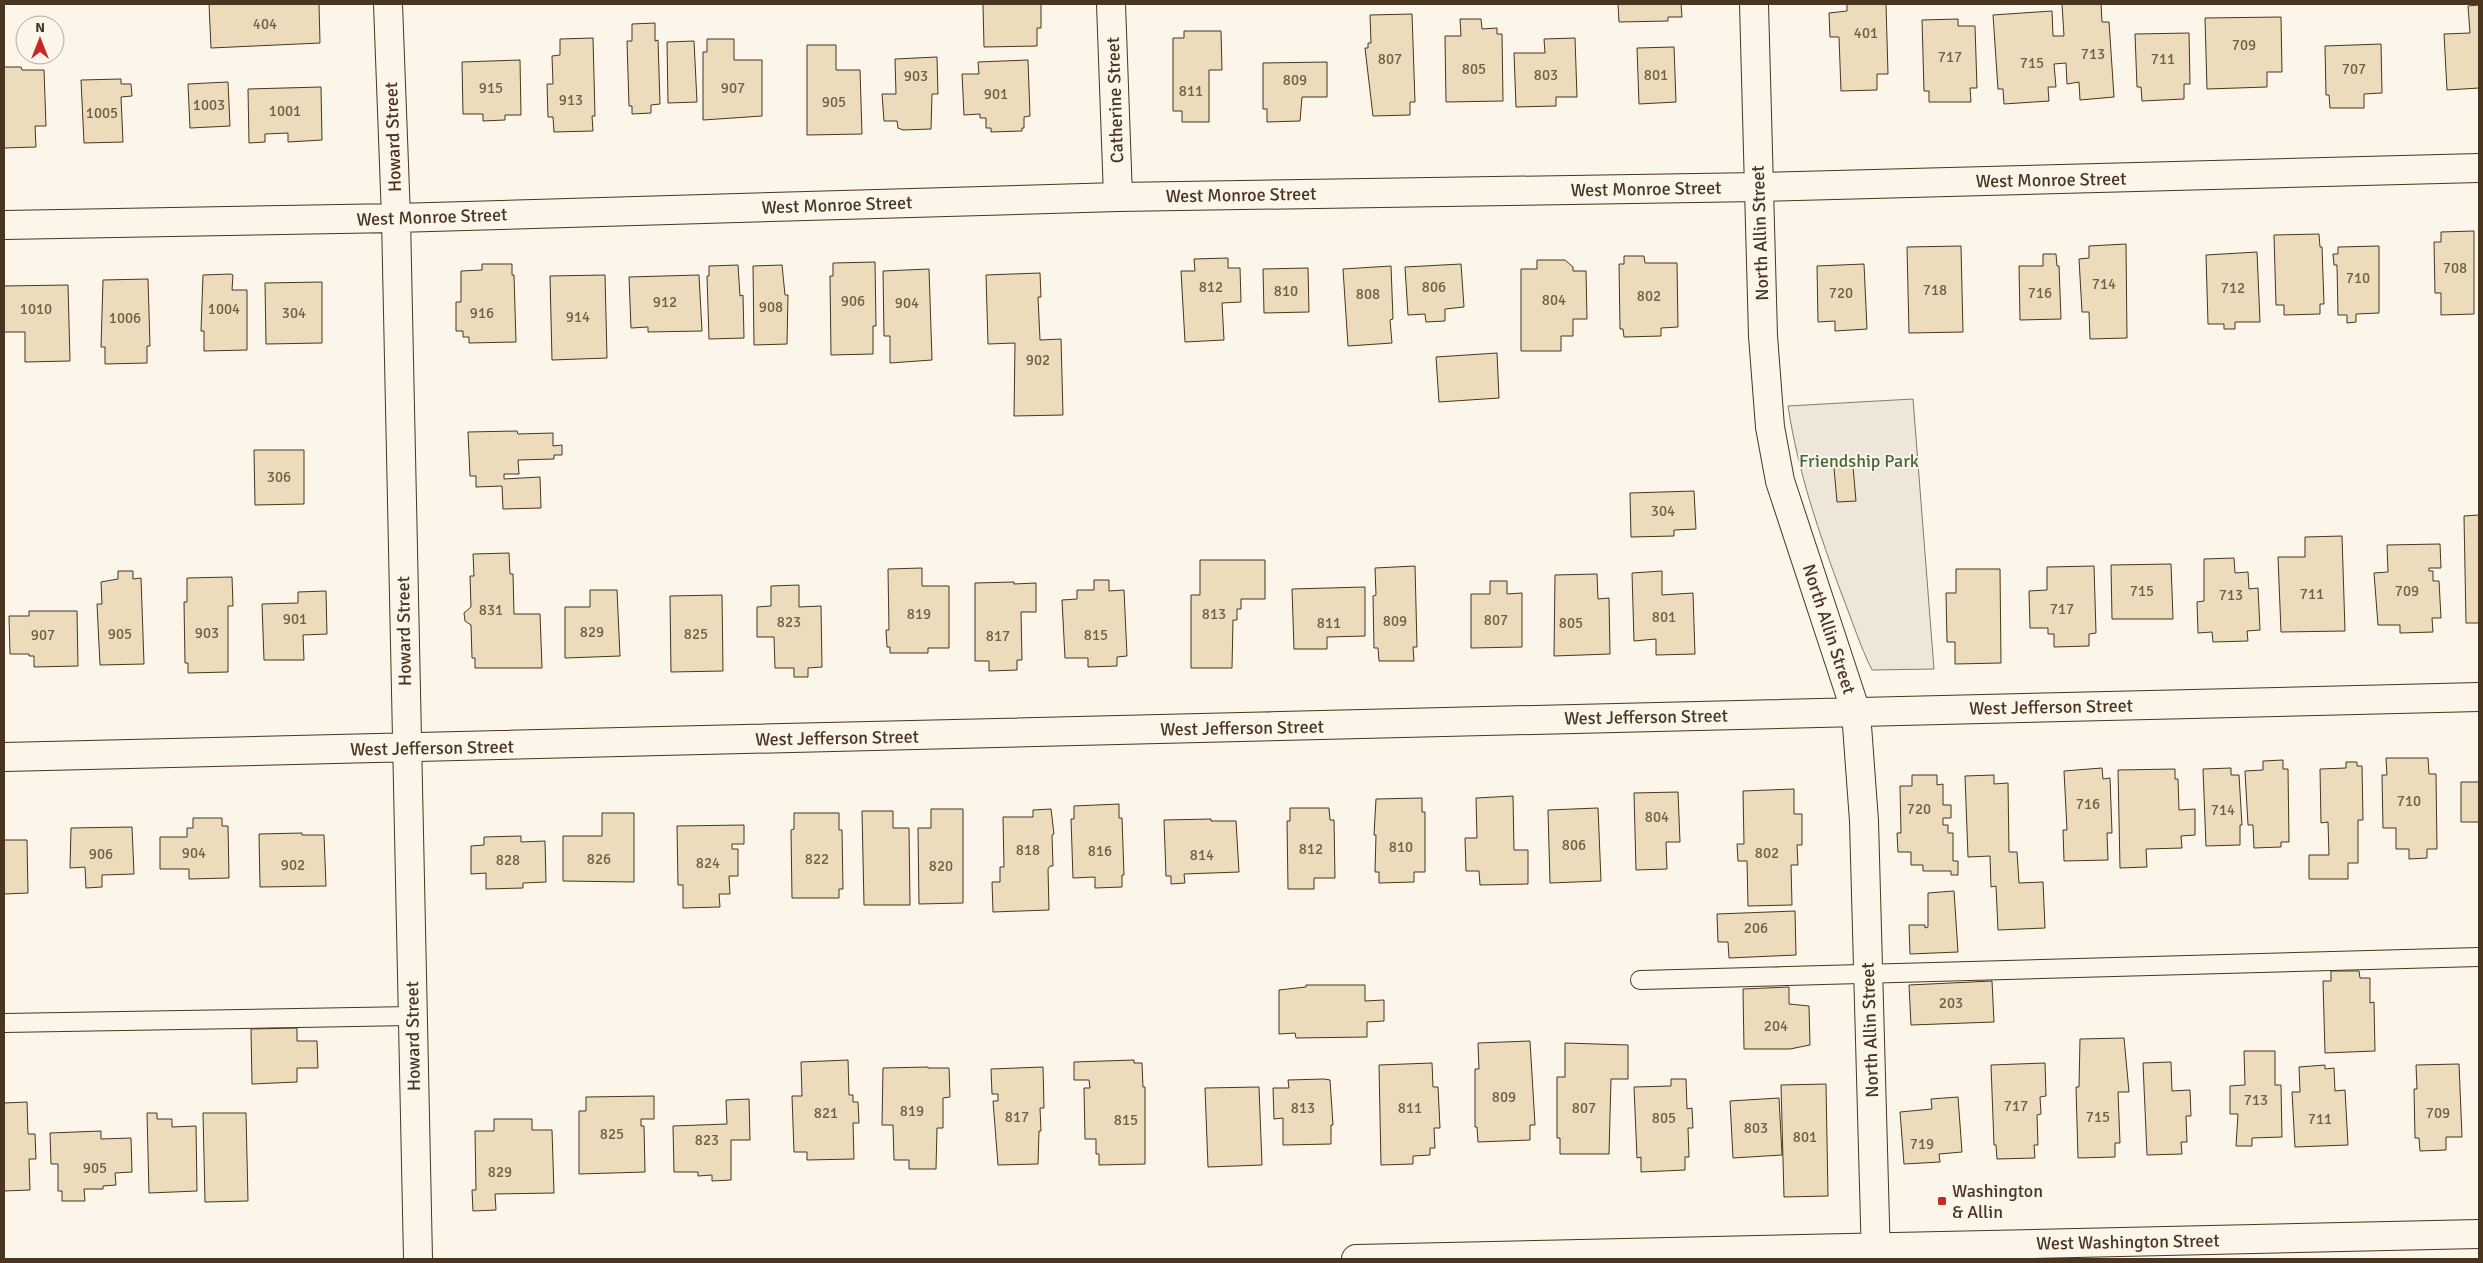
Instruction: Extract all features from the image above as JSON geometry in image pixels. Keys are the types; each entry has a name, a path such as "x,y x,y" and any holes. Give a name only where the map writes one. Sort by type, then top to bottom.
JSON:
{"street":[{"name":"Howard Street","path":"388,4 396,218 418,1259"},
{"name":"Catherine Street","path":"1111,4 1118,197"},
{"name":"North Allin Street","path":"1754,4 1763,336 1770,427 1780,480 1856,712 1864,821 1876,1253"},
{"name":"West Monroe Street","path":"4,225 396,218 1118,197 1758,187 2479,168"},
{"name":"West Jefferson Street","path":"4,757 2479,697"},
{"name":"West Washington Street","path":"1356,1259 1876,1253 2479,1234"}],"lane":[{"path":"1640,980 2479,957"},
{"path":"4,1023 412,1016"}],"green space":[{"name":"Friendship Park","path":"1913,399 1934,669 1872,670 1856,633 1817,525 1797,455 1788,406"}],"building":[{"path":"209,4 319,4 320,43 211,48"},
{"path":"983,4 1041,4 1041,28 1037,28 1037,46 984,47"},
{"path":"1618,4 1681,4 1682,17 1668,17 1668,21 1619,22"},
{"path":"1847,4 1886,4 1888,74 1877,74 1877,90 1841,91 1839,37 1830,37 1829,13 1847,11"},
{"path":"2062,4 2101,4 2102,22 2109,22 2114,97 2080,100 2079,82 2067,84 2066,63 2054,64 2056,87 2048,87 2049,101 2004,104 2003,89 1998,89 1993,15 2052,11 2053,36 2064,36"},
{"path":"2479,5 2479,88 2447,90 2444,34 2470,33 2468,6"},
{"path":"1412,14 1415,102 1410,102 1410,115 1373,116 1365,48 1368,48 1368,43 1371,43 1370,15"},
{"path":"2281,17 2282,72 2267,72 2267,87 2207,89 2205,18"},
{"path":"1460,19 1481,19 1482,29 1497,28 1497,34 1502,34 1503,101 1446,102 1445,36 1461,36"},
{"path":"1958,19 1958,26 1975,26 1977,88 1970,88 1971,102 1929,102 1929,91 1924,91 1922,20"},
{"path":"655,23 655,41 658,40 660,104 651,105 651,113 632,114 632,106 629,106 627,41 632,41 632,24"},
{"path":"1184,31 1221,31 1222,70 1209,70 1209,122 1182,122 1182,111 1173,111 1173,38 1184,38"},
{"path":"2189,33 2190,84 2184,84 2184,99 2142,101 2141,87 2137,87 2135,34"},
{"path":"593,38 595,116 592,116 593,131 554,132 553,117 548,117 547,84 553,84 552,56 560,55 560,39"},
{"path":"1575,38 1577,97 1556,97 1556,106 1516,107 1514,53 1545,53 1544,39"},
{"path":"707,39 734,39 734,60 762,60 762,116 703,120 703,52 707,52"},
{"path":"694,41 697,102 668,103 667,42"},
{"path":"2381,44 2382,93 2364,94 2364,108 2330,108 2329,95 2326,95 2325,46"},
{"path":"807,45 836,45 836,70 860,70 862,134 807,135"},
{"path":"1674,47 1676,102 1639,104 1637,48"},
{"path":"937,57 938,94 932,94 931,129 903,130 898,128 897,121 884,121 882,94 896,94 895,59"},
{"path":"520,60 521,115 505,115 505,120 483,121 483,114 463,114 462,62"},
{"path":"1028,60 1030,116 1024,117 1024,128 1022,128 1022,131 991,132 991,128 986,128 986,118 980,118 980,114 964,115 962,74 979,74 978,62"},
{"path":"1327,62 1327,97 1302,97 1300,121 1267,122 1267,109 1263,109 1263,63"},
{"path":"4,67 21,67 22,70 44,70 46,126 35,126 36,147 4,148"},
{"path":"121,79 121,84 131,84 132,96 121,97 123,142 84,143 81,80"},
{"path":"228,82 230,126 190,128 188,84"},
{"path":"321,87 322,140 288,142 288,133 265,134 265,142 249,143 248,89"},
{"path":"2474,231 2474,314 2441,315 2441,293 2435,293 2434,242 2441,242 2441,232"},
{"path":"2319,234 2320,247 2322,247 2324,304 2320,304 2320,314 2284,315 2284,305 2276,305 2274,235"},
{"path":"2126,244 2127,338 2090,339 2089,312 2082,312 2079,259 2089,258 2089,246"},
{"path":"1961,246 1963,332 1909,333 1907,247"},
{"path":"2379,246 2379,313 2356,314 2356,322 2347,323 2347,315 2338,315 2337,265 2334,265 2333,254 2338,254 2338,247"},
{"path":"2257,252 2260,322 2235,322 2235,329 2224,329 2224,324 2208,324 2206,255"},
{"path":"2043,254 2056,254 2057,266 2059,266 2061,319 2020,320 2019,266 2043,266"},
{"path":"1624,256 1644,256 1645,263 1677,263 1678,327 1661,328 1661,336 1624,337 1623,329 1620,329 1619,264 1624,264"},
{"path":"1228,258 1228,268 1240,268 1241,302 1222,303 1224,340 1185,342 1181,271 1195,271 1194,259"},
{"path":"1537,260 1565,260 1573,267 1573,271 1586,271 1587,319 1573,319 1573,336 1561,336 1561,351 1521,351 1521,269 1537,269"},
{"path":"875,262 876,326 873,326 873,354 831,355 830,276 833,276 833,263"},
{"path":"482,264 512,264 516,342 469,343 469,337 463,337 463,331 456,331 456,302 461,302 461,271 482,270"},
{"path":"1461,264 1464,307 1445,309 1445,321 1426,322 1425,314 1408,315 1405,267"},
{"path":"1864,264 1867,329 1835,331 1835,321 1818,322 1817,266"},
{"path":"738,265 740,296 743,295 744,338 709,339 707,276 709,276 709,266"},
{"path":"782,265 785,295 788,295 787,344 754,345 753,266"},
{"path":"1391,266 1393,319 1390,320 1392,343 1348,346 1343,269"},
{"path":"1308,268 1309,312 1264,313 1263,269"},
{"path":"929,269 932,360 890,363 890,336 884,336 883,271"},
{"path":"1040,273 1041,297 1038,297 1040,340 1061,339 1063,415 1014,416 1015,343 988,344 986,275"},
{"path":"203,275 233,275 232,290 247,290 247,350 204,351 204,331 201,331"},
{"path":"605,275 607,358 552,360 550,276"},
{"path":"699,275 702,331 648,332 648,327 631,328 629,277"},
{"path":"148,279 150,346 147,346 147,363 105,364 105,347 101,347 103,280"},
{"path":"322,282 322,343 266,344 265,283"},
{"path":"68,285 70,361 25,362 25,332 4,332 4,286"},
{"path":"1497,353 1499,398 1439,402 1436,357"},
{"path":"517,431 518,434 553,433 553,446 562,445 562,455 554,455 554,459 518,460 519,474 504,474 504,479 540,477 541,508 503,509 502,486 476,487 476,476 470,476 468,432"},
{"path":"254,450 304,450 304,504 255,505"},
{"path":"1853,467 1856,501 1837,502 1834,468"},
{"path":"1694,491 1696,529 1674,530 1674,536 1631,537 1630,493"},
{"path":"2479,515 2479,623 2466,623 2464,516"},
{"path":"2342,536 2345,631 2281,632 2278,557 2305,557 2305,537"},
{"path":"2440,544 2441,568 2429,568 2429,571 2433,571 2433,581 2439,581 2441,618 2432,618 2433,632 2400,633 2400,625 2378,625 2374,573 2388,572 2387,545"},
{"path":"509,553 510,574 513,574 514,614 540,614 542,668 475,668 475,658 472,658 471,625 465,621 464,613 471,607 470,576 474,576 473,554"},
{"path":"2234,558 2235,573 2248,572 2249,589 2258,588 2260,630 2247,631 2248,641 2213,642 2212,632 2198,633 2197,602 2204,601 2204,559"},
{"path":"1200,560 1265,560 1265,599 1241,599 1241,609 1237,609 1237,620 1233,620 1232,668 1191,668 1191,595 1200,595"},
{"path":"2171,564 2173,619 2112,619 2111,565"},
{"path":"1415,566 1417,647 1413,647 1414,661 1379,661 1378,648 1374,648 1373,596 1376,595 1375,568"},
{"path":"2094,566 2096,633 2089,634 2089,646 2054,647 2054,634 2048,634 2048,628 2030,628 2029,591 2047,590 2047,567"},
{"path":"922,568 922,586 949,586 949,648 928,648 928,653 890,653 890,647 887,647 886,630 889,630 888,569"},
{"path":"1956,569 2000,569 2001,663 1955,664 1955,642 1947,642 1946,593 1956,593"},
{"path":"118,571 133,571 133,579 141,578 144,664 100,665 97,604 102,604 101,582 118,579"},
{"path":"1662,571 1662,595 1693,593 1695,654 1656,655 1656,639 1634,641 1632,573"},
{"path":"1597,574 1598,599 1609,598 1610,654 1554,656 1555,575"},
{"path":"232,577 233,606 228,606 228,672 188,673 188,663 185,663 184,602 187,602 187,578"},
{"path":"1094,580 1109,580 1109,591 1124,590 1127,656 1117,657 1117,666 1088,667 1088,658 1065,658 1062,600 1077,599 1077,590 1094,590"},
{"path":"1490,581 1507,581 1507,594 1522,593 1522,647 1471,648 1471,594 1490,594"},
{"path":"1014,582 1014,584 1036,583 1036,612 1021,612 1022,660 1017,660 1017,670 989,671 989,661 975,661 975,583"},
{"path":"799,585 799,607 821,606 822,667 808,668 808,677 794,677 794,668 775,668 774,637 757,637 757,607 771,606 771,586"},
{"path":"1365,587 1365,636 1327,637 1327,649 1294,649 1292,589"},
{"path":"590,590 617,590 620,656 565,658 565,607 590,607"},
{"path":"326,591 327,634 303,635 304,660 264,660 262,604 298,603 298,592"},
{"path":"722,595 723,671 671,672 670,596"},
{"path":"29,611 77,611 78,666 34,667 34,656 29,656 29,654 10,654 9,616 29,616"},
{"path":"2386,758 2428,758 2429,774 2436,774 2437,849 2427,849 2427,858 2409,859 2409,849 2396,849 2396,828 2383,828 2382,775 2387,775"},
{"path":"2283,760 2283,769 2288,769 2289,842 2281,842 2281,847 2254,848 2253,825 2248,825 2245,771 2263,770 2263,761"},
{"path":"2346,762 2357,762 2357,766 2362,766 2363,820 2358,820 2358,863 2348,863 2348,879 2309,879 2309,855 2329,855 2328,822 2321,823 2320,769 2346,768"},
{"path":"2102,768 2103,779 2110,778 2112,833 2107,833 2108,860 2064,861 2063,830 2067,830 2064,771"},
{"path":"2231,768 2231,775 2239,775 2242,825 2240,825 2240,845 2206,846 2203,769"},
{"path":"2175,769 2175,779 2178,779 2179,810 2195,809 2195,835 2181,836 2182,848 2146,849 2147,867 2120,868 2118,770"},
{"path":"1912,775 1937,775 1937,785 1943,784 1943,805 1951,805 1951,818 1943,818 1943,825 1948,825 1948,833 1953,833 1953,861 1958,861 1958,875 1951,875 1951,871 1923,871 1923,865 1911,865 1911,852 1898,852 1897,833 1901,833 1900,786 1912,786"},
{"path":"1994,775 1994,784 2008,783 2009,852 2017,852 2019,883 2043,882 2045,928 1998,930 1996,886 1991,887 1990,856 1968,857 1965,776"},
{"path":"2461,782 2479,782 2479,822 2461,822"},
{"path":"1794,789 1794,814 1802,814 1802,845 1797,845 1798,865 1791,865 1792,905 1748,906 1747,861 1738,861 1737,844 1744,844 1743,791"},
{"path":"1678,792 1680,842 1666,842 1667,869 1636,870 1634,793"},
{"path":"1513,796 1514,850 1528,850 1528,884 1480,885 1479,871 1466,871 1465,838 1477,838 1476,798"},
{"path":"1422,798 1422,812 1425,812 1425,872 1414,872 1414,882 1379,883 1379,872 1375,872 1376,835 1374,835 1376,799"},
{"path":"1119,804 1119,818 1122,818 1124,875 1122,875 1122,887 1095,888 1095,877 1073,878 1071,819 1074,819 1074,806"},
{"path":"1290,808 1329,808 1330,820 1334,820 1335,878 1314,878 1314,889 1288,889 1287,821 1290,821"},
{"path":"1598,808 1601,881 1550,883 1548,810"},
{"path":"931,809 963,809 963,903 919,904 918,828 931,828"},
{"path":"1051,809 1054,834 1052,835 1053,866 1050,866 1048,869 1049,910 993,912 992,882 1000,882 1000,867 1004,867 1003,817 1033,817 1033,810"},
{"path":"862,811 893,811 893,828 909,828 910,905 864,905"},
{"path":"602,813 634,813 634,882 563,881 563,836 602,836"},
{"path":"794,813 839,813 839,830 842,830 843,889 839,889 839,898 792,898 791,830 794,829"},
{"path":"193,818 222,818 222,826 228,826 229,878 189,879 189,869 160,869 160,837 187,837 187,828 193,828"},
{"path":"1211,819 1211,821 1236,821 1239,872 1184,874 1185,883 1171,884 1171,876 1166,876 1164,820"},
{"path":"744,825 744,844 732,844 732,849 738,849 738,876 729,876 730,894 719,894 720,907 683,908 683,885 678,885 677,826"},
{"path":"132,827 134,874 102,875 102,887 86,888 85,867 70,868 71,828"},
{"path":"302,833 302,835 324,835 326,886 260,887 259,834"},
{"path":"521,836 521,842 545,841 546,882 523,883 523,888 486,889 486,873 471,874 471,846 484,845 484,837"},
{"path":"4,840 27,840 28,893 4,894"},
{"path":"1954,891 1958,952 1910,954 1909,925 1925,925 1925,928 1928,927 1928,893"},
{"path":"1795,911 1796,955 1729,958 1728,942 1718,942 1717,914"},
{"path":"2331,971 2359,971 2360,978 2370,978 2370,1003 2374,1002 2375,1051 2325,1053 2323,981 2331,981"},
{"path":"1992,981 1994,1022 1911,1025 1909,985"},
{"path":"1306,985 1365,985 1365,1001 1384,1000 1384,1021 1367,1022 1367,1037 1296,1038 1295,1033 1279,1034 1279,990 1306,987"},
{"path":"1789,987 1789,1004 1809,1006 1810,1045 1790,1049 1744,1049 1743,989"},
{"path":"297,1028 297,1041 317,1041 318,1068 297,1068 297,1082 252,1084 251,1029"},
{"path":"2124,1038 2129,1092 2118,1092 2120,1143 2115,1143 2115,1157 2078,1158 2076,1087 2079,1087 2080,1039"},
{"path":"1530,1041 1535,1125 1530,1125 1530,1140 1478,1142 1477,1127 1475,1127 1475,1069 1479,1069 1478,1043"},
{"path":"1565,1043 1628,1045 1628,1079 1611,1079 1609,1154 1560,1154 1560,1138 1557,1138 1557,1077 1565,1077"},
{"path":"2244,1051 2275,1051 2275,1085 2281,1085 2282,1137 2252,1138 2252,1146 2236,1146 2238,1114 2230,1114 2230,1086 2245,1085"},
{"path":"848,1060 849,1095 853,1095 853,1102 858,1102 859,1123 853,1123 854,1159 807,1160 807,1152 794,1152 792,1096 802,1096 801,1062"},
{"path":"1134,1060 1134,1063 1142,1063 1143,1087 1145,1087 1145,1164 1099,1165 1099,1154 1096,1154 1096,1139 1085,1139 1084,1088 1090,1088 1089,1080 1074,1080 1074,1062"},
{"path":"2171,1062 2172,1091 2190,1090 2191,1116 2186,1116 2187,1142 2181,1142 2182,1154 2147,1155 2143,1063"},
{"path":"1432,1063 1433,1087 1438,1087 1440,1128 1434,1128 1435,1148 1430,1148 1430,1155 1413,1156 1413,1164 1381,1165 1379,1065"},
{"path":"2045,1063 2046,1096 2040,1097 2041,1114 2037,1115 2038,1145 2034,1145 2035,1158 1997,1159 1996,1145 1994,1145 1991,1065"},
{"path":"2459,1064 2462,1137 2446,1137 2446,1150 2420,1151 2419,1138 2415,1138 2414,1089 2417,1089 2416,1065"},
{"path":"2325,1065 2325,1069 2334,1068 2335,1091 2345,1090 2348,1145 2295,1147 2292,1092 2300,1092 2299,1067"},
{"path":"1043,1067 1044,1108 1040,1108 1041,1131 1039,1131 1038,1164 998,1165 993,1101 998,1101 998,1094 992,1094 991,1069"},
{"path":"883,1068 949,1068 950,1097 943,1098 943,1128 937,1128 936,1169 909,1169 909,1160 894,1160 893,1125 882,1125"},
{"path":"1671,1079 1686,1079 1687,1109 1692,1108 1693,1128 1688,1128 1689,1157 1685,1157 1685,1170 1641,1172 1641,1157 1637,1158 1634,1087 1671,1086"},
{"path":"1288,1080 1330,1080 1333,1125 1331,1125 1331,1144 1283,1145 1283,1118 1274,1119 1273,1088 1289,1088"},
{"path":"1826,1084 1828,1196 1784,1197 1781,1085"},
{"path":"1259,1087 1262,1165 1208,1167 1205,1088"},
{"path":"654,1096 654,1119 641,1119 641,1126 644,1126 645,1172 579,1174 579,1111 586,1111 586,1097"},
{"path":"1958,1097 1962,1152 1939,1154 1940,1162 1904,1164 1900,1112 1932,1109 1931,1099"},
{"path":"1779,1098 1782,1155 1733,1158 1730,1101"},
{"path":"749,1099 750,1140 731,1140 731,1180 712,1181 712,1175 698,1176 698,1172 674,1172 673,1126 727,1124 726,1100"},
{"path":"27,1102 28,1134 35,1134 36,1159 29,1159 30,1190 4,1191 4,1103"},
{"path":"147,1113 157,1113 157,1119 172,1119 172,1127 196,1126 197,1191 149,1193"},
{"path":"203,1113 246,1113 248,1201 205,1202"},
{"path":"494,1119 532,1119 532,1130 552,1130 554,1193 495,1194 496,1210 473,1211 472,1190 476,1190 475,1131 494,1131"},
{"path":"101,1131 101,1139 131,1138 132,1172 115,1173 116,1185 103,1186 103,1189 84,1189 85,1201 62,1201 62,1191 58,1191 58,1164 51,1164 50,1133"}],"place":[{"name":"Washington & Allin","path":"1942,1201"}]}
